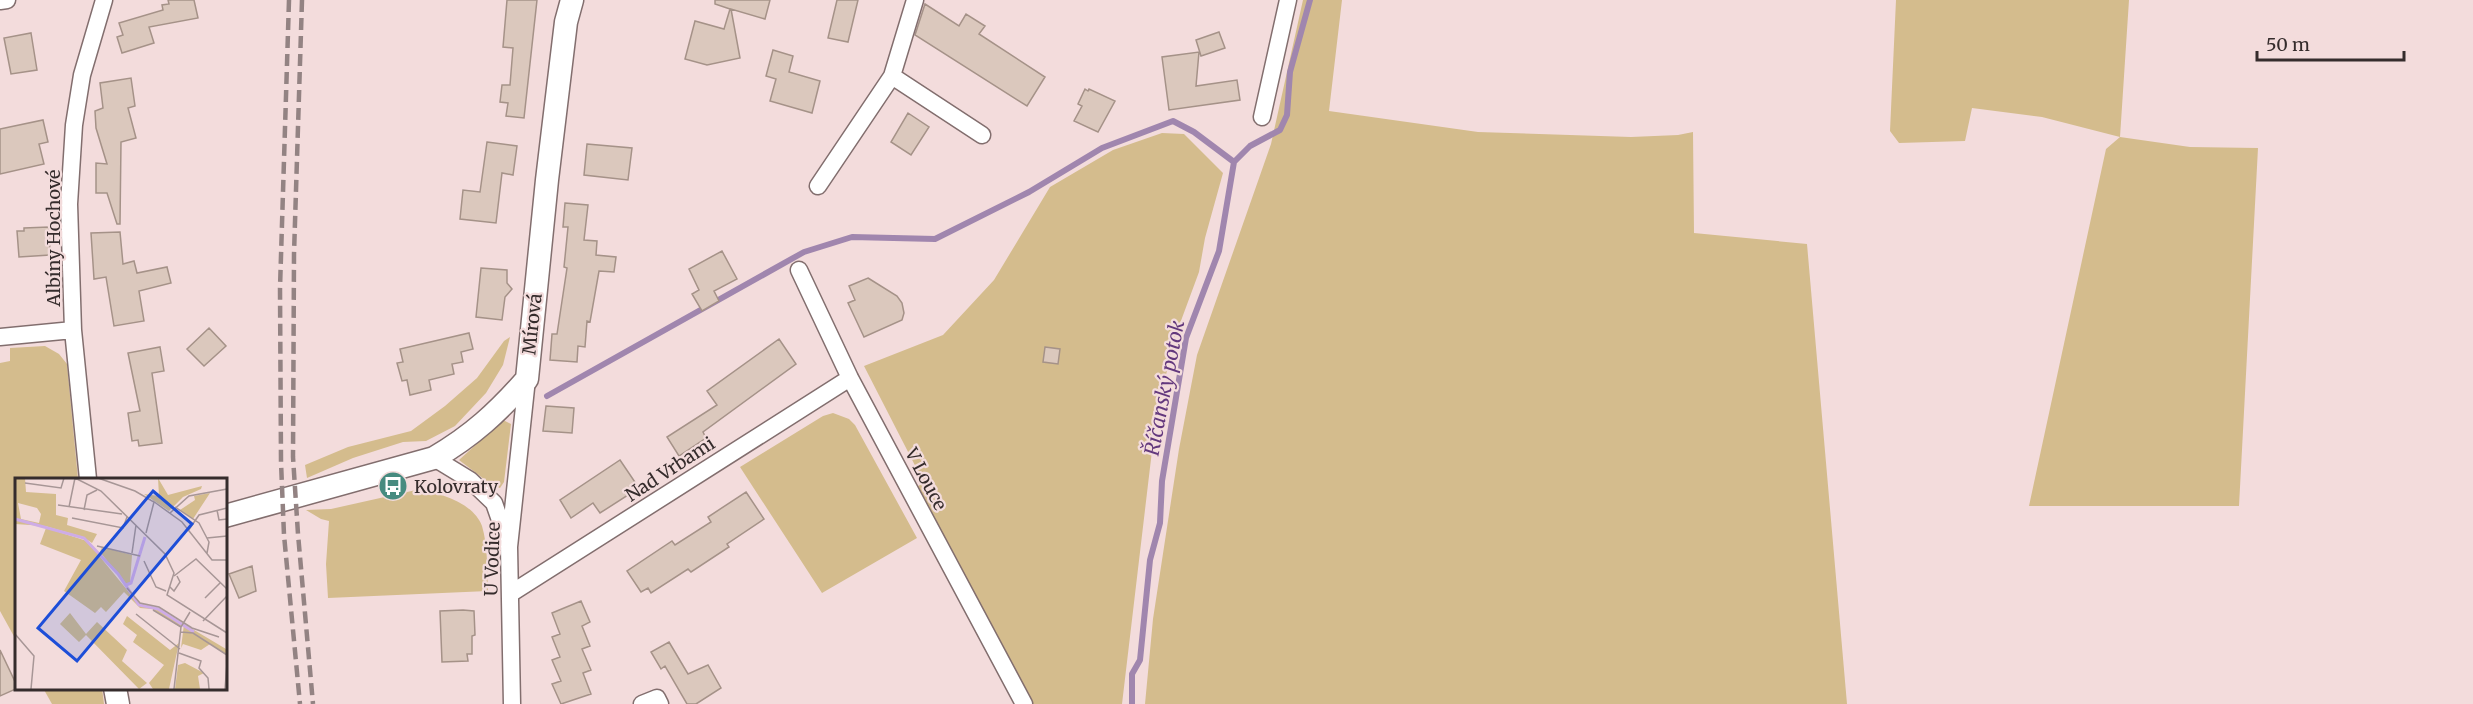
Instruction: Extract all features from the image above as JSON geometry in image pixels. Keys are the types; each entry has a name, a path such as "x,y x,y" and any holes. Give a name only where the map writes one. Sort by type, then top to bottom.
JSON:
{"street":[{"path":"0,1 7,0"},
{"name":"Albíny Hochové","path":"88,478 73,330 69,204 74,125 82,75 104,0"},
{"name":"Mírová","path":"226,516 434,458 465,440 505,404 527,379 547,180 566,22 572,0"},
{"path":"818,186 892,76 915,0"},
{"path":"1262,117 1288,0"},
{"path":"892,76 982,135"},
{"name":"V Louce","path":"799,270 850,378 1024,704"},
{"path":"0,337 73,330"},
{"name":"Nad Vrbami","path":"510,594 850,378"},
{"name":"U Vodice","path":"512,704 509,547 527,379"},
{"path":"434,458 470,480 494,503 509,547"},
{"path":"116,689 118,704"},
{"path":"642,704 657,698 660,704"}],"shaded area":[{"path":"1303,0 1342,0 1329,111 1478,132 1631,137 1693,132 1694,233 1807,244 1847,704 1145,704 1153,619 1179,449 1197,355 1271,144"},
{"path":"1896,0 2129,0 2120,137 2042,117 1972,108 1965,141 1899,143 1890,131"},
{"path":"1162,133 1184,134 1223,173 1205,238 1199,272 1175,337 1156,417 1122,704 1030,704 918,486 924,483 864,366 943,335 994,280 1050,187 1113,150"},
{"path":"2120,137 2190,147 2258,148 2239,506 2029,506 2106,149"},
{"path":"510,337 503,365 486,393 455,426 426,441 403,442 353,458 307,478 305,465 348,447 411,431 477,378 504,341"},
{"path":"45,346 59,354 67,364 78,478 15,478 15,638 0,611 0,363 10,361 10,348"},
{"path":"833,413 849,419 855,425 917,538 822,593 740,467 823,416"},
{"path":"503,420 511,424 504,482 500,488 493,486 459,460"},
{"path":"416,490 454,500 471,511 477,518 482,526 485,542 488,591 328,598 326,564 329,521 306,510 331,509"},
{"path":"44,689 102,689 104,704 52,704"}],"building":[{"path":"168,0 194,0 198,18 149,27 154,43 122,53 117,37 123,35 119,23 163,10 162,5 169,4"},
{"path":"507,0 537,0 524,118 506,116 508,103 500,102 502,85 510,85 513,48 503,47"},
{"path":"715,0 770,0 765,19 731,9 740,58 707,65 685,59 695,21 724,29 730,9 715,4"},
{"path":"837,0 858,0 848,42 828,38"},
{"path":"925,4 959,26 966,14 985,26 979,34 1045,77 1027,106 915,35"},
{"path":"1219,32 1225,48 1201,56 1196,40"},
{"path":"31,33 37,70 11,74 4,38"},
{"path":"773,50 793,56 789,72 820,81 812,113 770,101 776,79 766,76"},
{"path":"1199,52 1196,86 1237,80 1240,100 1169,110 1162,57"},
{"path":"131,78 135,106 128,108 136,138 121,142 120,224 117,224 107,193 96,193 96,163 107,164 96,128 95,111 103,108 100,83"},
{"path":"1085,89 1115,101 1098,132 1074,121 1082,106 1078,104"},
{"path":"908,113 929,127 911,155 891,142"},
{"path":"43,120 48,142 39,144 44,164 0,174 0,129"},
{"path":"487,142 517,146 513,175 502,173 496,223 460,219 463,190 480,192"},
{"path":"587,144 632,148 628,180 584,175"},
{"path":"565,203 588,205 584,240 597,241 596,255 616,257 614,272 599,271 590,322 587,321 585,347 578,346 577,362 550,360 552,334 557,334 567,268 564,267 568,227 563,227"},
{"path":"49,227 50,255 19,257 17,231 24,231 24,228"},
{"path":"120,232 123,264 134,261 137,273 167,267 171,283 139,291 144,321 114,326 106,277 94,279 91,233"},
{"path":"722,251 737,279 714,291 719,301 702,311 692,294 699,290 689,269"},
{"path":"481,268 507,270 507,283 512,289 505,297 502,320 476,317"},
{"path":"868,278 897,296 902,303 904,313 902,320 864,337 848,303 855,300 849,286"},
{"path":"209,328 226,346 204,366 187,349"},
{"path":"469,333 473,349 461,352 463,362 452,364 454,374 429,380 431,390 410,395 407,380 402,381 397,363 403,362 400,349"},
{"path":"779,339 796,364 703,432 706,438 679,456 667,437 717,405 707,391"},
{"path":"160,347 164,371 152,373 162,443 139,446 138,440 132,441 128,413 140,411 128,353"},
{"path":"1045,347 1060,349 1058,364 1043,362"},
{"path":"546,406 574,408 572,433 543,431"},
{"path":"620,460 639,488 600,513 593,503 571,518 560,500"},
{"path":"746,492 764,519 727,544 729,547 691,572 688,569 651,593 648,588 641,592 627,571 672,541 675,545 711,522 708,517"},
{"path":"252,566 256,591 239,598 229,574"},
{"path":"581,601 590,622 582,626 590,646 582,649 591,670 583,673 591,694 561,704 552,684 561,681 552,660 560,657 552,637 560,634 552,613"},
{"path":"440,611 474,611 475,635 472,636 472,654 467,654 468,661 442,662"},
{"path":"669,642 688,674 708,665 721,688 696,704 687,704 665,666 661,669 651,652"},
{"path":"0,650 15,682 16,689 0,696"}],"waterway":[{"name":"Říčanský potok","path":"1132,704 1132,674 1140,660 1150,560 1160,523 1162,481 1186,338 1219,251 1234,162 1250,146 1280,130 1287,115 1290,72 1310,0"},
{"path":"547,396 804,252 852,237 935,239 1029,192 1102,148 1173,121 1194,132 1234,162"}],"railway":[{"path":"289,0 280,288 281,462 284,535 300,704"},
{"path":"302,0 294,254 293,457 313,704"}],"place":[{"name":"Kolovraty","path":"393,486"}]}
